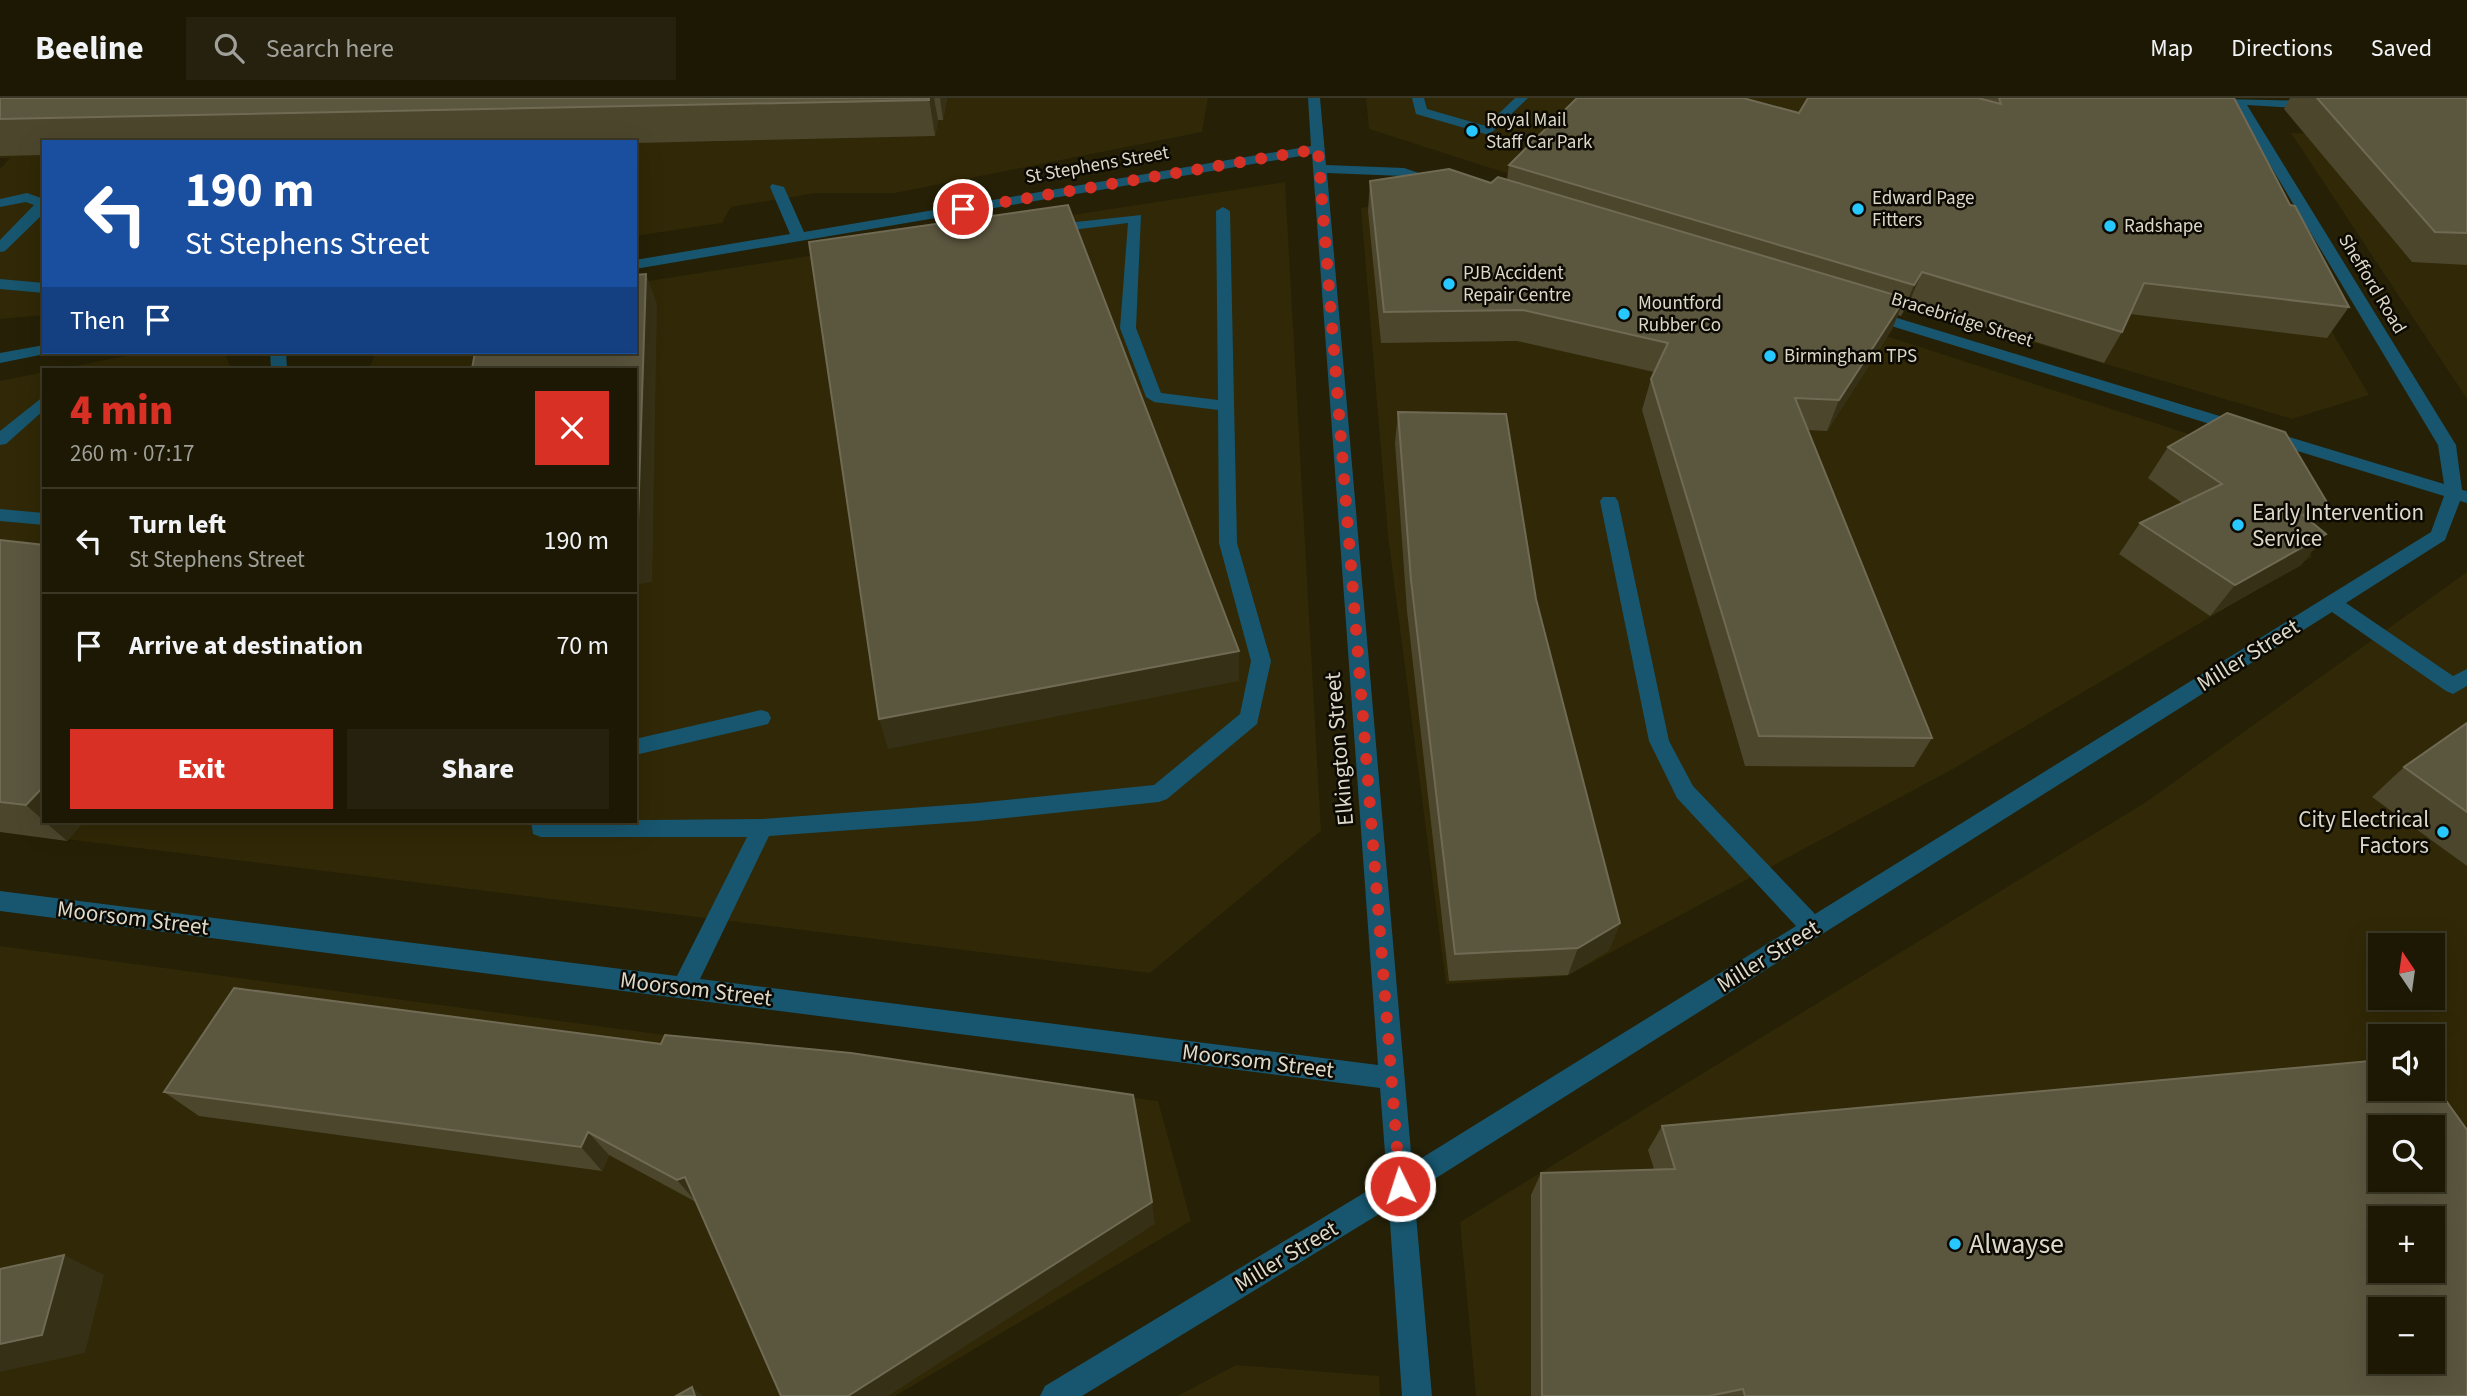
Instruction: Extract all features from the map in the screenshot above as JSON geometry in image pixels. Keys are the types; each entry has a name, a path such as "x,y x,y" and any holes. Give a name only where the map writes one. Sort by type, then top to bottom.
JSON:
{"street":[{"name":"Elkington Street","path":"1314,98 1417,1396"},
{"path":"1418,98 1421,111 1489,131 1522,98"},
{"path":"2186,98 2333,106"},
{"name":"Shefford Road","path":"2239,102 2447,445 2461,495"},
{"path":"1319,159 1404,172 1457,188"},
{"name":"St Stephens Street","path":"637,265 799,237 1319,159"},
{"path":"776,187 799,237"},
{"path":"0,203 27,197 42,203 38,211 0,248"},
{"path":"542,823 541,828 762,828 977,812 1159,793 1250,718 1261,661 1228,543 1223,211"},
{"path":"1033,232 1136,218 1128,328 1154,397 1225,405"},
{"path":"0,284 42,288"},
{"name":"Bracebridge Street","path":"1856,310 2461,495"},
{"path":"0,352 41,351"},
{"path":"0,358 41,351"},
{"path":"0,440 42,403"},
{"name":"Miller Street","path":"1055,1396 1400,1186 2439,536 2461,495"},
{"path":"1609,501 1659,741 1685,792 1813,928"},
{"path":"0,515 36,518"},
{"path":"2332,603 2454,686 2467,676"},
{"path":"637,747 761,719"},
{"path":"684,987 762,828"},
{"name":"Moorsom Street","path":"0,901 1392,1078"}],"shaded area":[{"path":"19,98 1208,98 1202,132 895,193 816,193 731,207 722,223 637,236 637,140 42,140 42,315 0,319 0,169 10,158 0,158 0,118"},
{"path":"1366,98 2195,98 2369,395 2292,419 2018,338 1369,129"},
{"path":"2291,133 2467,138 2467,399"},
{"path":"1285,182 1321,831 1150,973 0,831 0,381 42,372 42,823 637,823 637,368 369,368 375,354 637,354 637,283"},
{"path":"1444,193 2257,456 2312,557 1953,769 1567,976 1446,984 1388,536 1361,208"},
{"path":"136,354 225,354 231,368 65,368"},
{"path":"2467,572 2467,1396 1476,1396 1460,1222 2146,802"},
{"path":"0,946 1158,1101 1191,1221 895,1396 0,1396"},
{"path":"1236,1365 1379,1376 1380,1396 1177,1396"}],"building":[{"path":"0,98 929,98 929,100 0,119"},
{"path":"1577,98 1743,98 1799,113 1808,98 1978,98 2001,104 1999,98 2234,98 2290,205 2295,206 2349,307 2144,283 2122,332 1922,272 1914,285 1509,165"},
{"path":"2317,98 2467,98 2467,233 2435,232"},
{"path":"1449,169 1491,183 1498,177 1905,298 1839,400 1795,398 1932,738 1759,736 1651,379 1668,343 1523,310 1384,312 1370,181"},
{"path":"1068,205 1239,651 879,719 809,242"},
{"path":"646,274 637,551 637,368 472,368 475,354 637,354 637,275"},
{"path":"1398,412 1506,414 1536,599 1620,923 1578,948 1455,954 1411,580"},
{"path":"2227,413 2285,432 2328,504 2303,515 2326,534 2235,585 2140,523 2222,484 2168,447"},
{"path":"0,540 42,545 42,788 26,805 0,802"},
{"path":"2467,723 2467,812 2404,767"},
{"path":"234,988 661,1044 665,1035 851,1053 1133,1095 1152,1202 848,1396 781,1396 685,1177 677,1180 588,1132 581,1147 164,1092"},
{"name":"Alwayse","path":"2368,1061 2368,1101 2445,1099 2467,1130 2467,1396 1745,1396 1743,1389 1709,1396 1542,1396 1541,1173 1675,1169 1662,1126"},
{"path":"64,1255 42,1335 0,1344 0,1269"},
{"path":"692,1387 695,1396 676,1396"}],"place":[{"name":"Royal Mail Staff Car Park","path":"1472,131"},
{"name":"Edward Page Fitters","path":"1858,209"},
{"name":"Radshape","path":"2110,226"},
{"name":"PJB Accident Repair Centre","path":"1449,284"},
{"name":"Mountford Rubber Co","path":"1624,314"},
{"name":"Birmingham TPS","path":"1770,356"},
{"name":"Early Intervention Service","path":"2238,525"},
{"name":"City Electrical Factors","path":"2443,832"},
{"name":"Alwayse","path":"1955,1244"}],"route":[{"path":"963,209 1318,149 1400,1186"}]}
